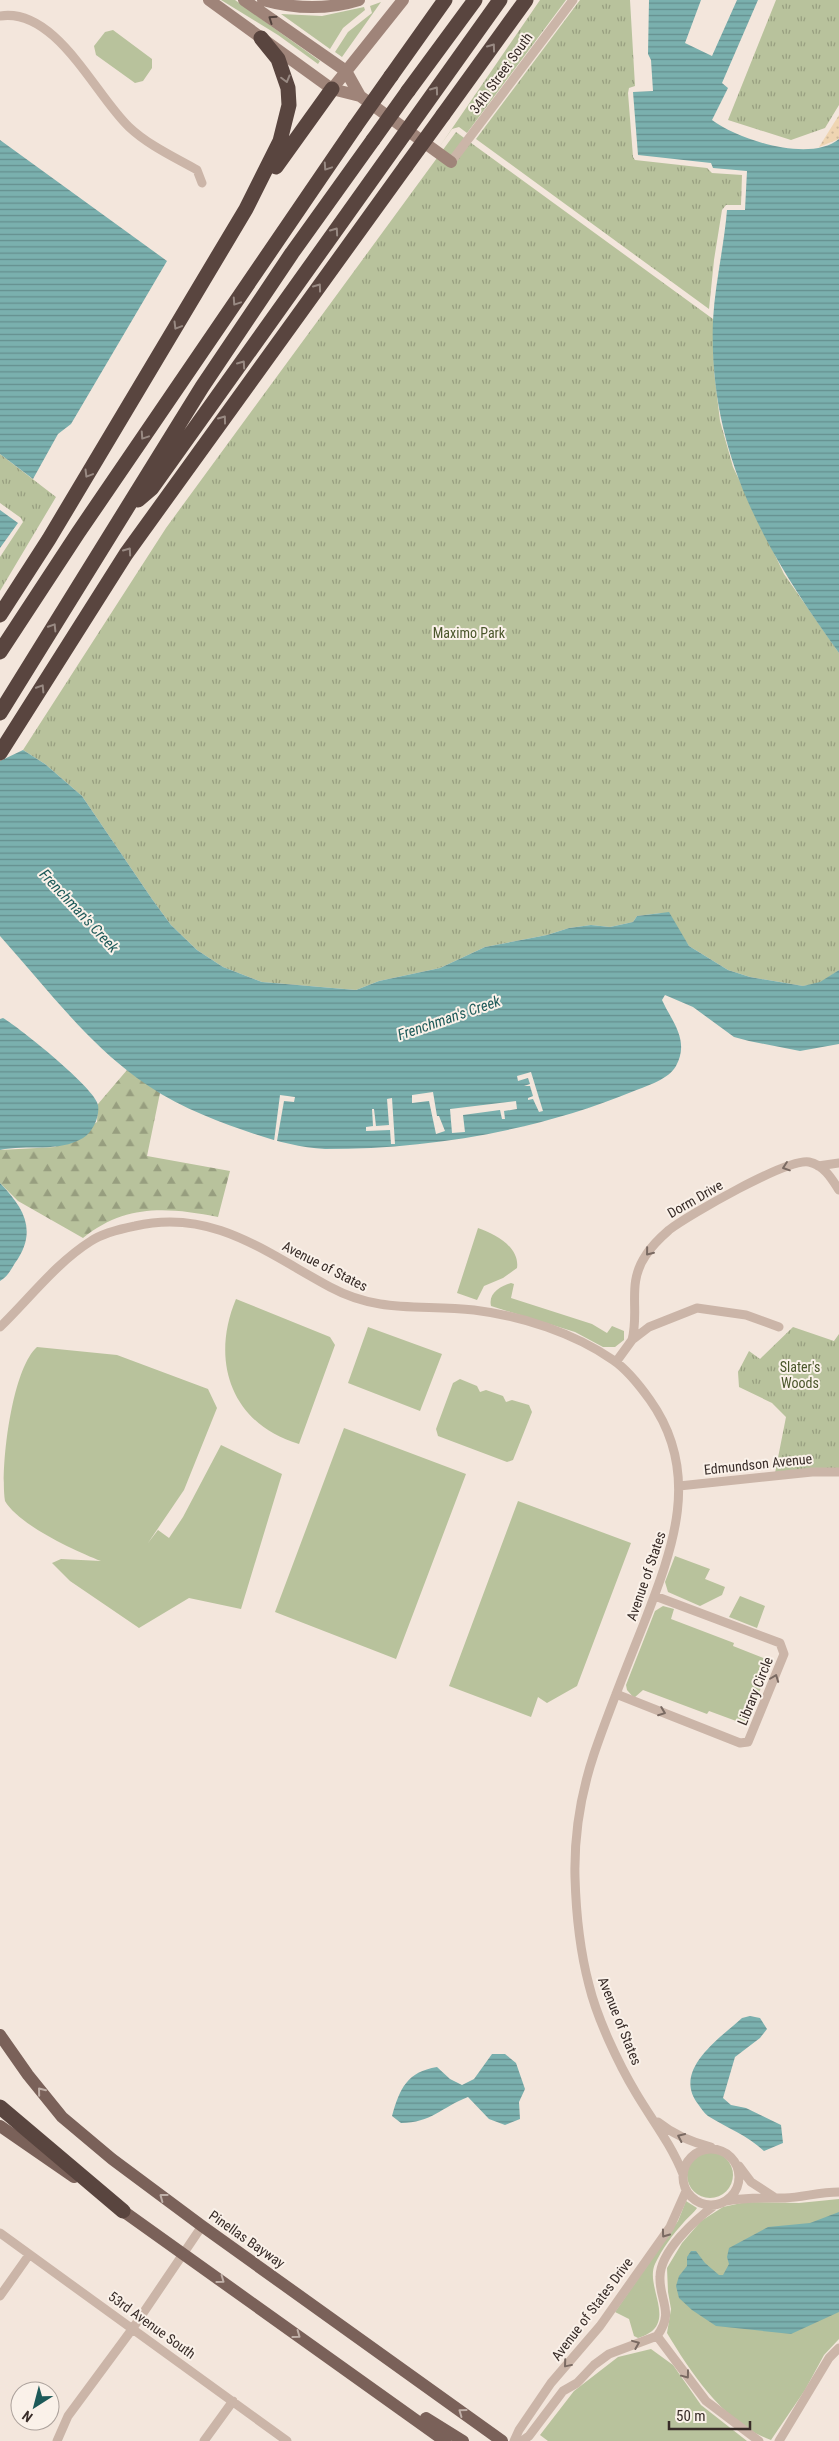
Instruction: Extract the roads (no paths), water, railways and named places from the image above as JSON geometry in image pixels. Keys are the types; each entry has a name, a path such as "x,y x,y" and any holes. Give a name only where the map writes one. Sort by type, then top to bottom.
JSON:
{"highway":[{"path":"0,652 78,533 354,127 445,0"},
{"path":"0,713 208,379 292,253 474,0"},
{"path":"125,511 152,488 500,0"},
{"path":"0,753 126,554 526,0"},
{"path":"0,616 50,540 246,209 280,141 290,105 288,88 284,71 278,59 261,38"},
{"path":"246,209 332,89"},
{"path":"0,2107 123,2211"}],"main road":[{"name":"Pinellas Bayway","path":"0,2035 28,2075 62,2117 112,2159 202,2226 502,2441"},
{"path":"0,2126 184,2254 445,2441"},
{"path":"375,2391 412,2408 463,2441"}],"street":[{"path":"208,0 332,89 360,96 452,162"},
{"path":"244,0 346,71 360,96"},
{"path":"263,0 315,8 359,0"},
{"path":"332,89 403,0"},
{"name":"34th Street South","path":"452,162 573,0"},
{"path":"0,16 10,14 34,22 58,41 78,60 129,128 156,147 197,170 202,183"},
{"name":"Dorm Drive","path":"632,1340 634,1330 633,1289 636,1274 646,1254 669,1230 696,1212 787,1166 808,1162 818,1166 839,1163"},
{"path":"818,1166 830,1176 839,1190"},
{"name":"Avenue of States","path":"0,1327 68,1259 93,1239 120,1229 156,1221 183,1221 239,1236 335,1290 357,1300 377,1306 478,1310 531,1323 580,1342 616,1362 638,1383 668,1429 676,1457 679,1486 678,1522 673,1544 655,1596 592,1759 582,1799 576,1851 577,1914 589,1986 595,2002 615,2051 635,2091 678,2160 682,2174"},
{"path":"616,1362 632,1340 649,1327 697,1308 746,1315 779,1328"},
{"name":"Edmundson Avenue","path":"679,1486 812,1472 839,1472"},
{"name":"Library Circle","path":"616,1694 740,1743 748,1742 762,1711 784,1654 780,1643 655,1596"},
{"name":"Avenue of States","path":"651,2115 669,2131 716,2149"},
{"path":"715,2205 704,2204 694,2200 686,2191 682,2174 688,2160 696,2152 706,2148 716,2149 728,2154 751,2182 774,2197"},
{"path":"726,2201 734,2193 739,2183 739,2172 735,2162"},
{"name":"Avenue of States Drive","path":"514,2441 519,2430 551,2383 600,2326 670,2227 686,2191"},
{"path":"522,2441 563,2391 576,2383 594,2365 609,2354 657,2336 667,2312 660,2276 663,2263 683,2234 699,2217 715,2205 747,2197 803,2196 820,2192 839,2192"},
{"path":"57,2441 68,2416 133,2328 202,2226"},
{"name":"53rd Avenue South","path":"0,2233 287,2441"},
{"path":"0,2296 29,2255"},
{"path":"657,2336 706,2401 759,2441"},
{"path":"779,2441 829,2358 839,2348"},
{"path":"204,2441 233,2402"}],"water":[{"path":"649,0 701,0 685,43 712,56 737,0 758,0 722,83 728,88 712,120 739,135 775,146 793,149 811,149 826,146 839,139 839,653 787,576 765,537 746,497 731,456 720,413 714,368 714,306 727,210 745,210 747,171 713,168 711,163 638,155 633,92 653,91 651,60 648,54"},
{"path":"0,140 167,261 71,424 58,434 33,479 0,454"},
{"path":"0,510 18,523 0,548"},
{"name":"Frenchman's Creek","path":"23,750 45,764 82,796 171,925 197,950 223,967 262,982 356,990 379,981 440,968 485,947 547,935 569,928 591,925 610,927 633,922 637,916 669,912 689,946 728,970 750,977 803,986 820,982 839,970 839,1044 800,1051 734,1037 693,1007 665,995 662,1000 675,1024 681,1048 680,1057 673,1071 651,1084 597,1105 559,1117 521,1127 443,1141 404,1146 325,1149 304,1147 273,1140 229,1125 188,1108 162,1094 118,1063 65,1011 0,936 0,761"},
{"path":"3,1018 56,1059 94,1097 98,1105 97,1119 93,1128 83,1138 73,1143 53,1147 0,1150 0,1019"},
{"path":"0,1183 16,1202 25,1220 27,1230 26,1241 22,1251 9,1273 0,1281"},
{"path":"750,2016 760,2018 767,2029 760,2038 735,2057 723,2098 731,2105 746,2108 781,2125 783,2143 764,2151 744,2136 708,2116 698,2104 691,2091 694,2067 702,2056 711,2045 742,2018"},
{"path":"492,2054 505,2054 516,2063 525,2089 519,2102 520,2119 505,2125 489,2119 468,2097 436,2114 420,2120 401,2123 392,2116 398,2097 406,2083 418,2073 437,2067 450,2079 462,2085 474,2079"},
{"path":"839,2212 839,2312 791,2334 716,2326 692,2310 679,2298 676,2286 679,2276 687,2266 687,2257 691,2251 696,2251 705,2263 719,2275 723,2275 729,2264 727,2257 729,2248 768,2227 810,2223"}],"park label":[{"name":"Maximo Park","path":"469,633"},
{"name":"Slater's Woods","path":"800,1375"}]}
